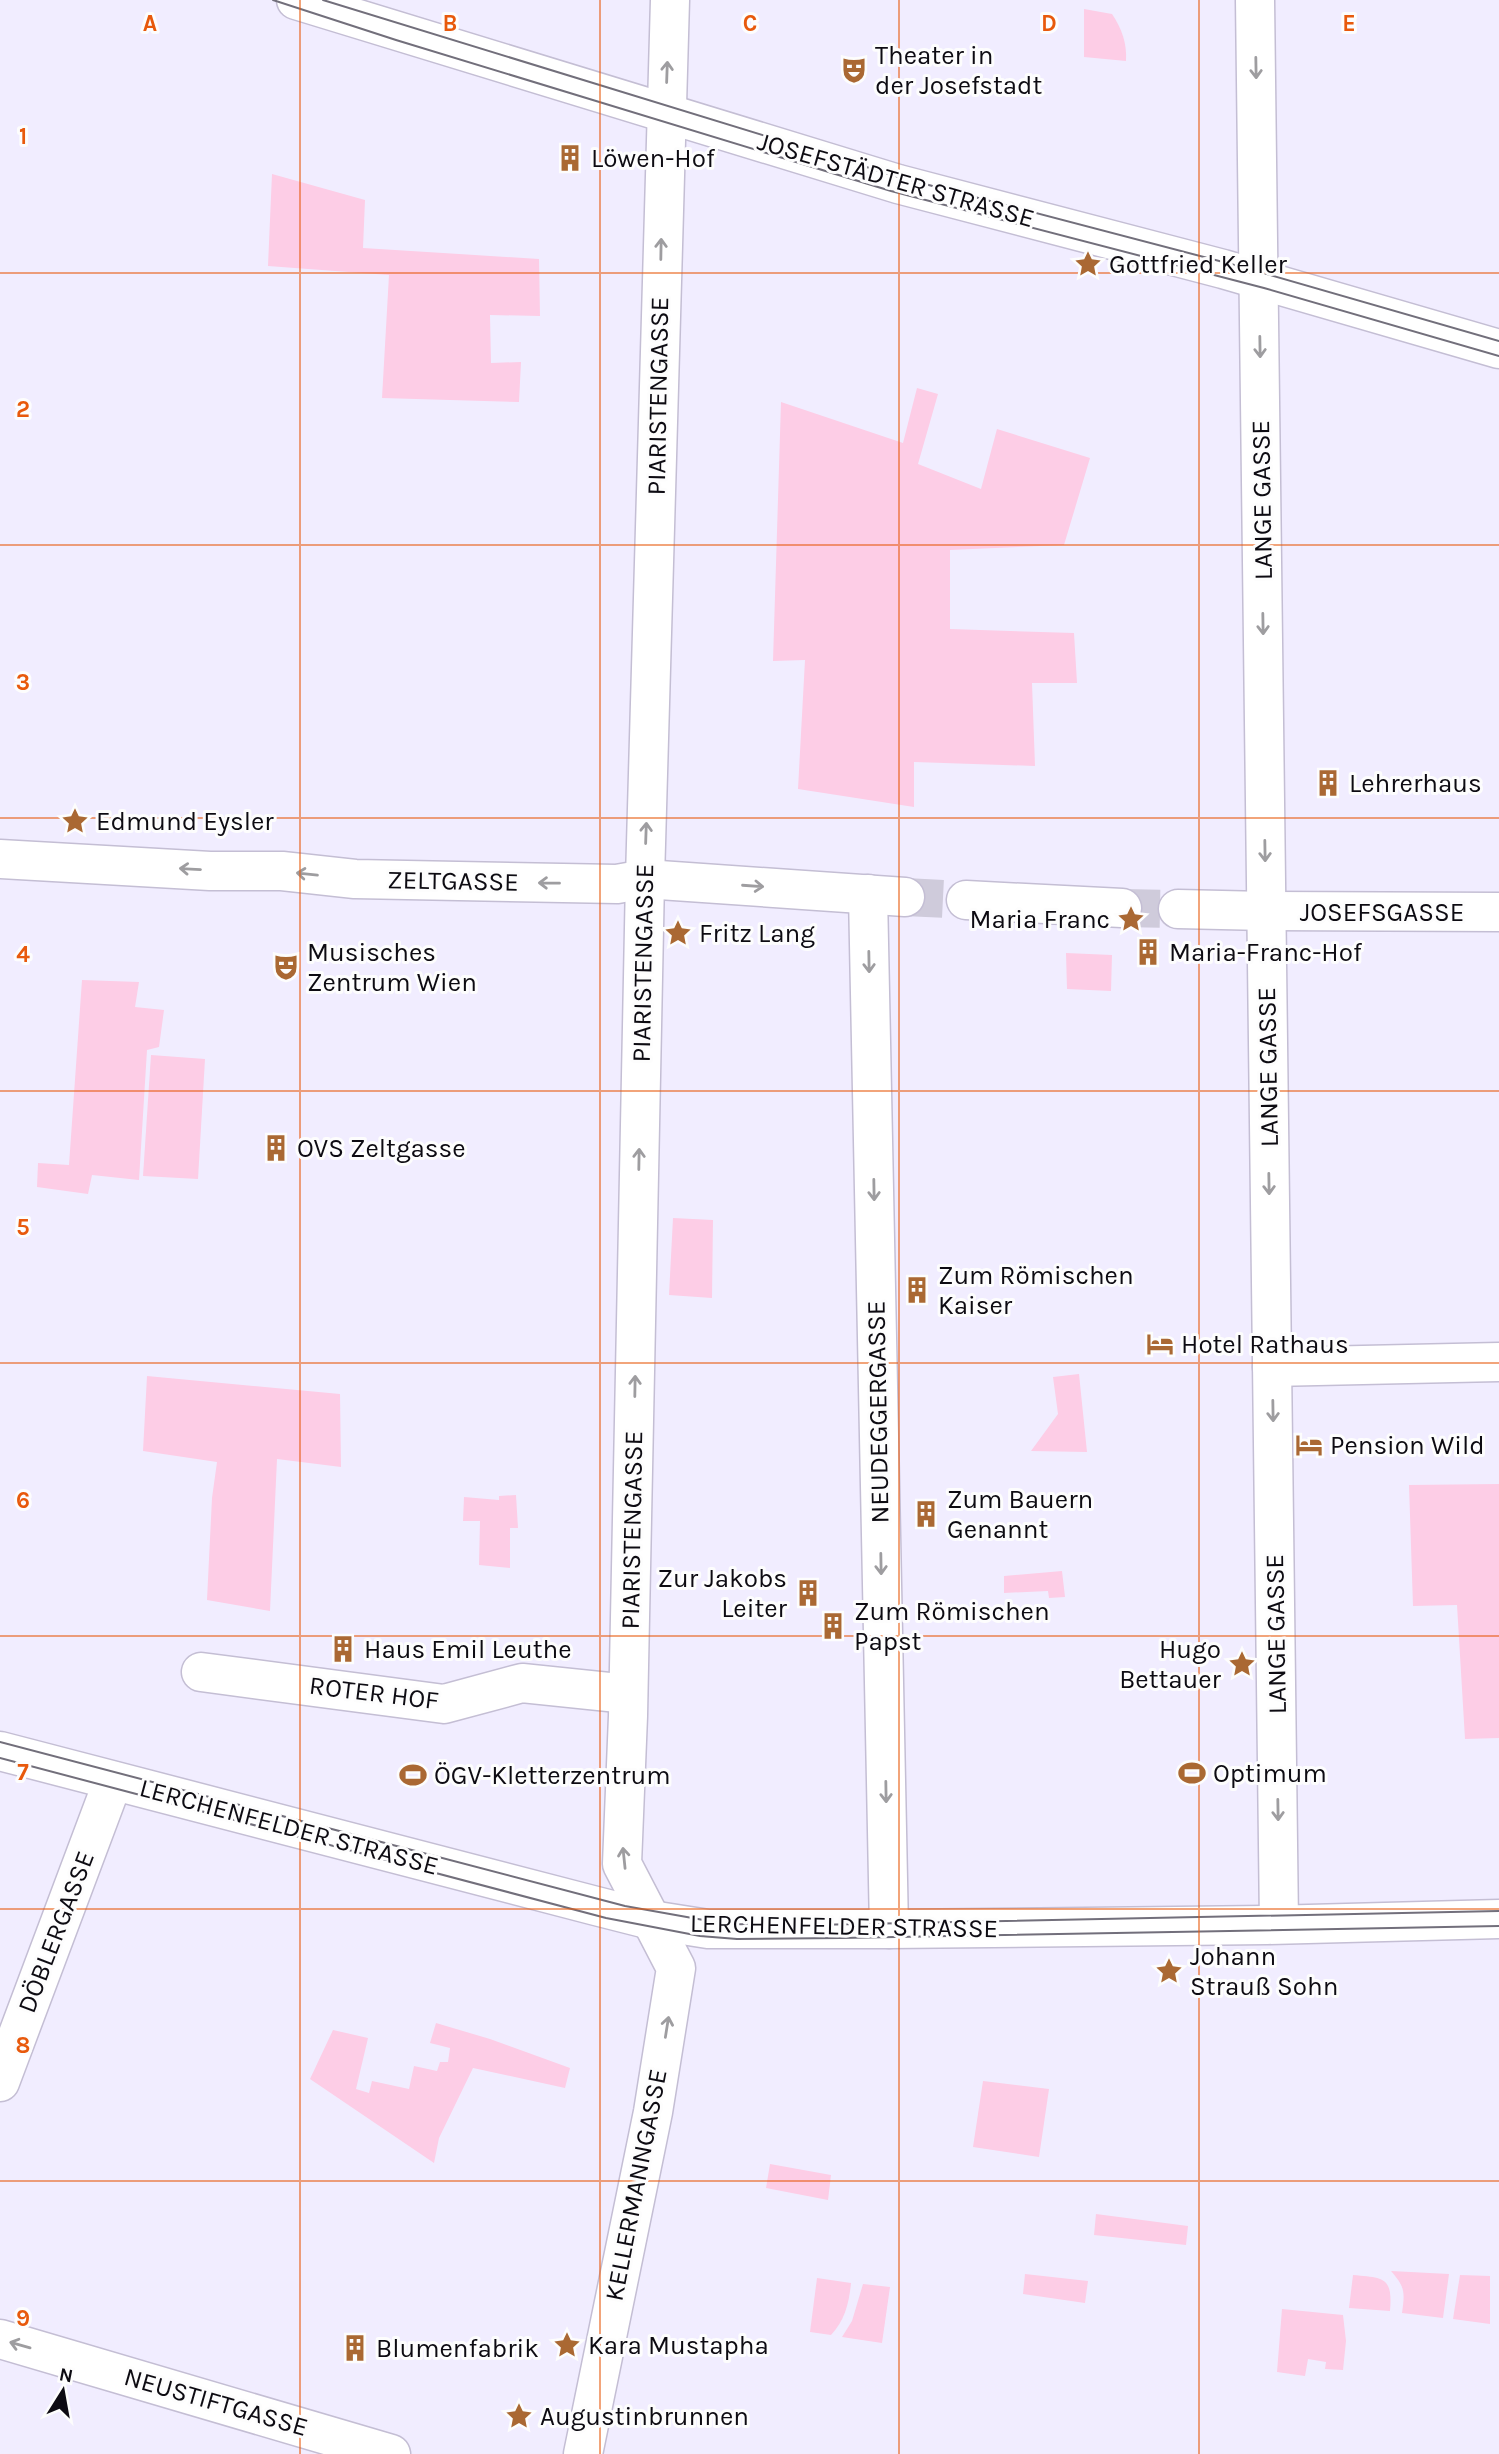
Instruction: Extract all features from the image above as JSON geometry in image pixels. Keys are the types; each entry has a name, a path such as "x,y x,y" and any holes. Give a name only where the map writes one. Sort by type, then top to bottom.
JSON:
{"street":[{"name":"JOSEFSTÄDTER STRASSE","path":"296,0 898,184 1259,279 1499,349"},
{"name":"PIARISTENGASSE","path":"651,1920 622,1864 645,879 670,0"},
{"name":"LANGE GASSE","path":"1255,0 1279,1924"},
{"name":"ZELTGASSE","path":"0,859 210,871 270,871 355,879 617,884 645,879 886,896"},
{"name":"NEUDEGGERGASSE","path":"886,896 889,1929"},
{"path":"966,900 1122,908"},
{"name":"JOSEFSGASSE","path":"1178,909 1499,912"},
{"path":"1272,1367 1499,1362"},
{"name":"ROTER HOF","path":"201,1672 444,1704 522,1683 628,1694"},
{"name":"LERCHENFELDER STRASSE","path":"0,1751 651,1920 708,1929 889,1929 1499,1919"},
{"name":"DÖBLERGASSE","path":"0,2082 113,1781"},
{"name":"KELLERMANNGASSE","path":"583,2454 653,2112 676,1968 651,1920"},
{"name":"NEUSTIFTGASSE","path":"0,2339 391,2454"}],"shaded area":[{"path":"1084,9 1112,14 1123,36 1126,61 1084,57"},
{"path":"272,174 365,200 363,248 539,259 540,316 490,315 491,363 521,362 519,402 382,398 389,275 268,266"},
{"path":"917,388 938,394 918,464 981,489 997,429 1090,458 1064,545 950,550 950,629 1074,633 1077,683 1032,683 1035,766 914,762 914,807 798,789 805,660 773,661 781,402 903,443"},
{"path":"1066,953 1112,955 1111,991 1067,989"},
{"path":"82,980 139,982 135,1007 164,1010 159,1047 147,1050 139,1180 92,1175 88,1194 37,1187 38,1163 69,1165"},
{"path":"151,1055 205,1059 198,1179 143,1176"},
{"path":"673,1218 713,1220 712,1298 669,1295"},
{"path":"1079,1374 1087,1452 1031,1451 1058,1414 1053,1377"},
{"path":"147,1376 340,1394 341,1467 277,1459 270,1611 207,1600 212,1498 217,1462 143,1451"},
{"path":"1499,1484 1499,1738 1465,1739 1457,1605 1413,1606 1409,1485"},
{"path":"516,1495 518,1528 510,1528 510,1568 479,1565 480,1521 463,1521 464,1497 499,1500 499,1496"},
{"path":"1062,1571 1065,1597 1049,1598 1048,1591 1004,1593 1004,1576"},
{"path":"436,2023 570,2068 565,2088 473,2068 439,2138 434,2163 310,2079 333,2030 368,2038 356,2089 369,2093 372,2081 409,2089 414,2066 437,2071 440,2062 448,2062 450,2048 430,2043"},
{"path":"983,2081 1049,2089 1039,2157 973,2147"},
{"path":"770,2164 831,2175 828,2200 766,2188"},
{"path":"1096,2214 1188,2226 1186,2245 1094,2235"},
{"path":"1391,2271 1449,2274 1443,2318 1402,2313 1403,2290"},
{"path":"1025,2274 1088,2281 1085,2303 1023,2294"},
{"path":"1353,2275 1384,2281 1390,2291 1390,2311 1349,2308"},
{"path":"1460,2275 1490,2276 1490,2324 1453,2319"},
{"path":"817,2278 851,2283 846,2311 831,2335 810,2332"},
{"path":"863,2284 890,2287 882,2343 842,2337 852,2321"},
{"path":"1282,2309 1343,2315 1346,2341 1343,2370 1325,2369 1326,2362 1308,2359 1305,2376 1277,2372"}],"tunnel":[{"path":"905,897 966,900"},
{"path":"1122,908 1178,909"}],"tram line":[{"path":"273,0 891,191 1264,288 1499,356"},
{"path":"323,0 902,178 1246,268 1499,341"},
{"path":"0,1742 625,1906 726,1924 811,1925 1499,1911"},
{"path":"0,1758 606,1918 700,1936 737,1939 841,1938 1499,1926"}],"place":[{"name":"Theater in der Josefstadt","path":"854,70"},
{"name":"Löwen-Hof","path":"570,158"},
{"name":"Gottfried Keller","path":"1088,264"},
{"name":"Lehrerhaus","path":"1328,783"},
{"name":"Edmund Eysler","path":"75,821"},
{"name":"Maria Franc","path":"1131,919"},
{"name":"Fritz Lang","path":"678,933"},
{"name":"Maria-Franc-Hof","path":"1148,952"},
{"name":"Musisches Zentrum Wien","path":"286,967"},
{"name":"OVS Zeltgasse","path":"276,1148"},
{"name":"Zum Römischen Kaiser","path":"917,1290"},
{"name":"Hotel Rathaus","path":"1160,1344"},
{"name":"Pension Wild","path":"1309,1445"},
{"name":"Zum Bauern Genannt","path":"926,1514"},
{"name":"Zur Jakobs Leiter","path":"808,1593"},
{"name":"Zum Römischen Papst","path":"833,1626"},
{"name":"Haus Emil Leuthe","path":"343,1649"},
{"name":"Hugo Bettauer","path":"1242,1664"},
{"name":"Optimum","path":"1192,1773"},
{"name":"ÖGV-Kletterzentrum","path":"413,1775"},
{"name":"Johann Strauß Sohn","path":"1169,1971"},
{"name":"Kara Mustapha","path":"567,2345"},
{"name":"Blumenfabrik","path":"355,2348"},
{"name":"Augustinbrunnen","path":"519,2416"}]}
